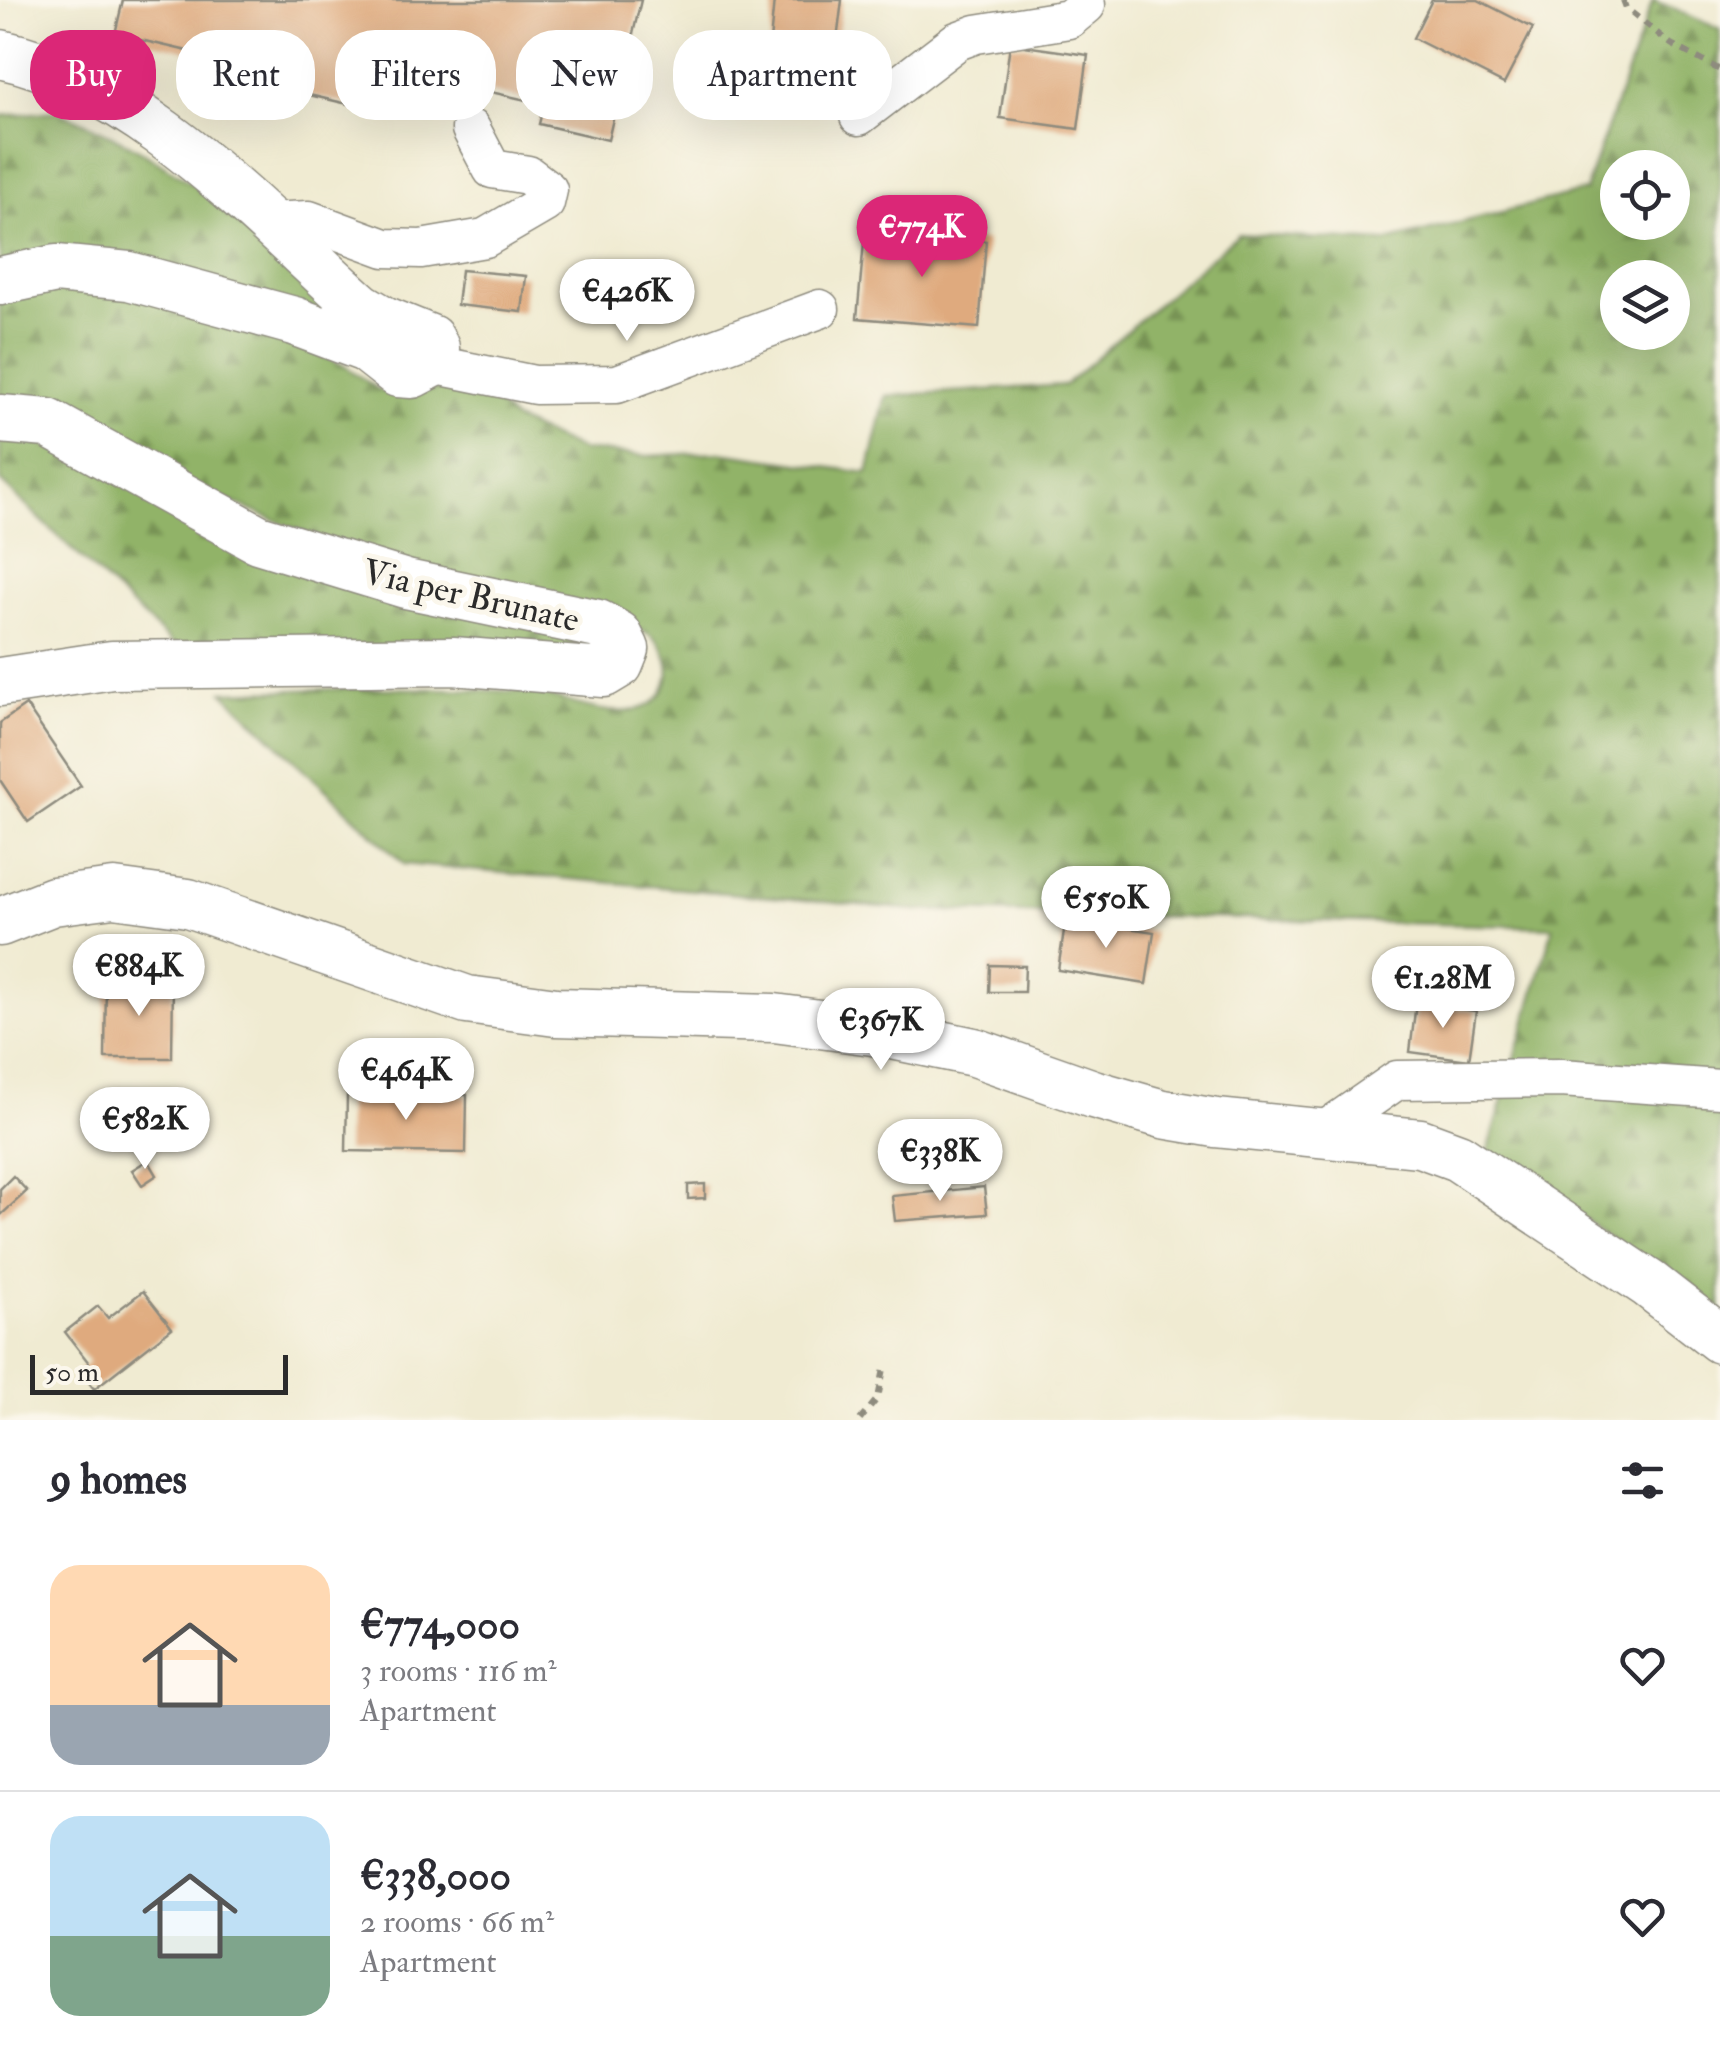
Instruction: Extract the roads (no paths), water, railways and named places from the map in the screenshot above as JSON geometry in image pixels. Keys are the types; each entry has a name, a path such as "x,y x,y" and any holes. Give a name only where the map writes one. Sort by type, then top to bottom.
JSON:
{"street":[{"path":"892,91 958,41 976,34 1069,19 1090,2"},
{"path":"0,54 54,70 102,93 211,169 361,306 383,320 430,339 435,348 432,364"},
{"path":"268,222 309,220 385,248 421,248 485,238 544,203 548,190 528,174 492,169 471,129"},
{"path":"0,282 56,269 129,276 294,321 366,348 398,373 412,374 432,364 535,384 617,384 820,309"},
{"name":"Via per Brunate","path":"0,418 48,423 258,539 406,584 598,624 618,635 624,649 620,664 604,673 453,661 112,665 0,682"},
{"path":"0,922 53,900 114,893 188,903 467,1000 556,1012 774,1018 872,1031 974,1052 1163,1114 1216,1123 1420,1143 1458,1157 1649,1284 1720,1339"},
{"path":"1321,1133 1397,1080 1561,1078 1720,1089"}]}
